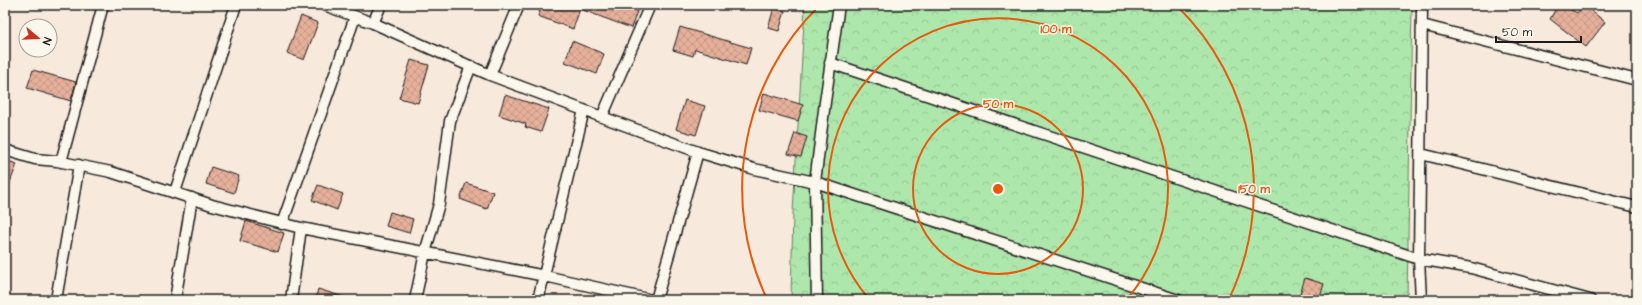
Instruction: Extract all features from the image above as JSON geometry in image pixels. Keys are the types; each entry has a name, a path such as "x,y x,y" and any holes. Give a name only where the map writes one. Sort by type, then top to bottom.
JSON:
{"street":[{"path":"61,162 103,5"},
{"path":"174,192 236,5"},
{"path":"324,5 373,23 490,75 698,152 754,169 815,182 1178,300"},
{"path":"373,23 381,5"},
{"path":"490,75 519,5"},
{"path":"602,117 650,5"},
{"path":"817,300 815,182 839,5"},
{"path":"1420,300 1419,259 1422,5"},
{"path":"282,224 355,16"},
{"path":"1422,25 1637,80"},
{"path":"830,63 1419,259 1471,268 1590,300"},
{"path":"415,300 425,253 439,204 450,121 471,66"},
{"path":"538,300 584,110"},
{"path":"5,150 35,159 80,165 111,172 192,198 282,224 545,276 652,300"},
{"path":"656,300 698,152"},
{"path":"1421,154 1637,207"},
{"path":"56,300 80,165"},
{"path":"175,300 192,198"},
{"path":"291,300 301,228"}],"green space":[{"path":"805,5 1412,5 1407,300 791,300 793,212"}],"building":[{"path":"542,5 551,9 552,5 627,5 638,9 631,28 580,9 573,29 538,16"},
{"path":"1558,5 1563,5 1577,13 1584,5 1605,22 1586,47 1550,19"},
{"path":"774,8 785,11 779,31 768,28"},
{"path":"301,16 318,23 304,60 287,53"},
{"path":"680,27 751,48 746,65 695,49 693,56 673,50"},
{"path":"572,41 604,54 597,74 565,62"},
{"path":"411,60 429,65 418,103 399,98"},
{"path":"33,70 76,82 71,101 27,88"},
{"path":"764,93 803,105 798,121 759,110"},
{"path":"505,95 549,109 541,132 525,127 526,124 499,115"},
{"path":"685,100 705,106 696,135 676,129"},
{"path":"795,133 807,137 801,157 788,154"},
{"path":"5,160 17,164 6,193 5,193"},
{"path":"211,167 239,176 234,193 206,184"},
{"path":"466,183 493,192 487,209 460,199"},
{"path":"318,185 343,194 337,210 312,200"},
{"path":"390,212 413,219 409,233 386,226"},
{"path":"246,221 284,233 278,252 240,241"},
{"path":"1305,278 1324,284 1319,300 1298,300"},
{"path":"318,289 347,298 347,300 315,300"}]}
